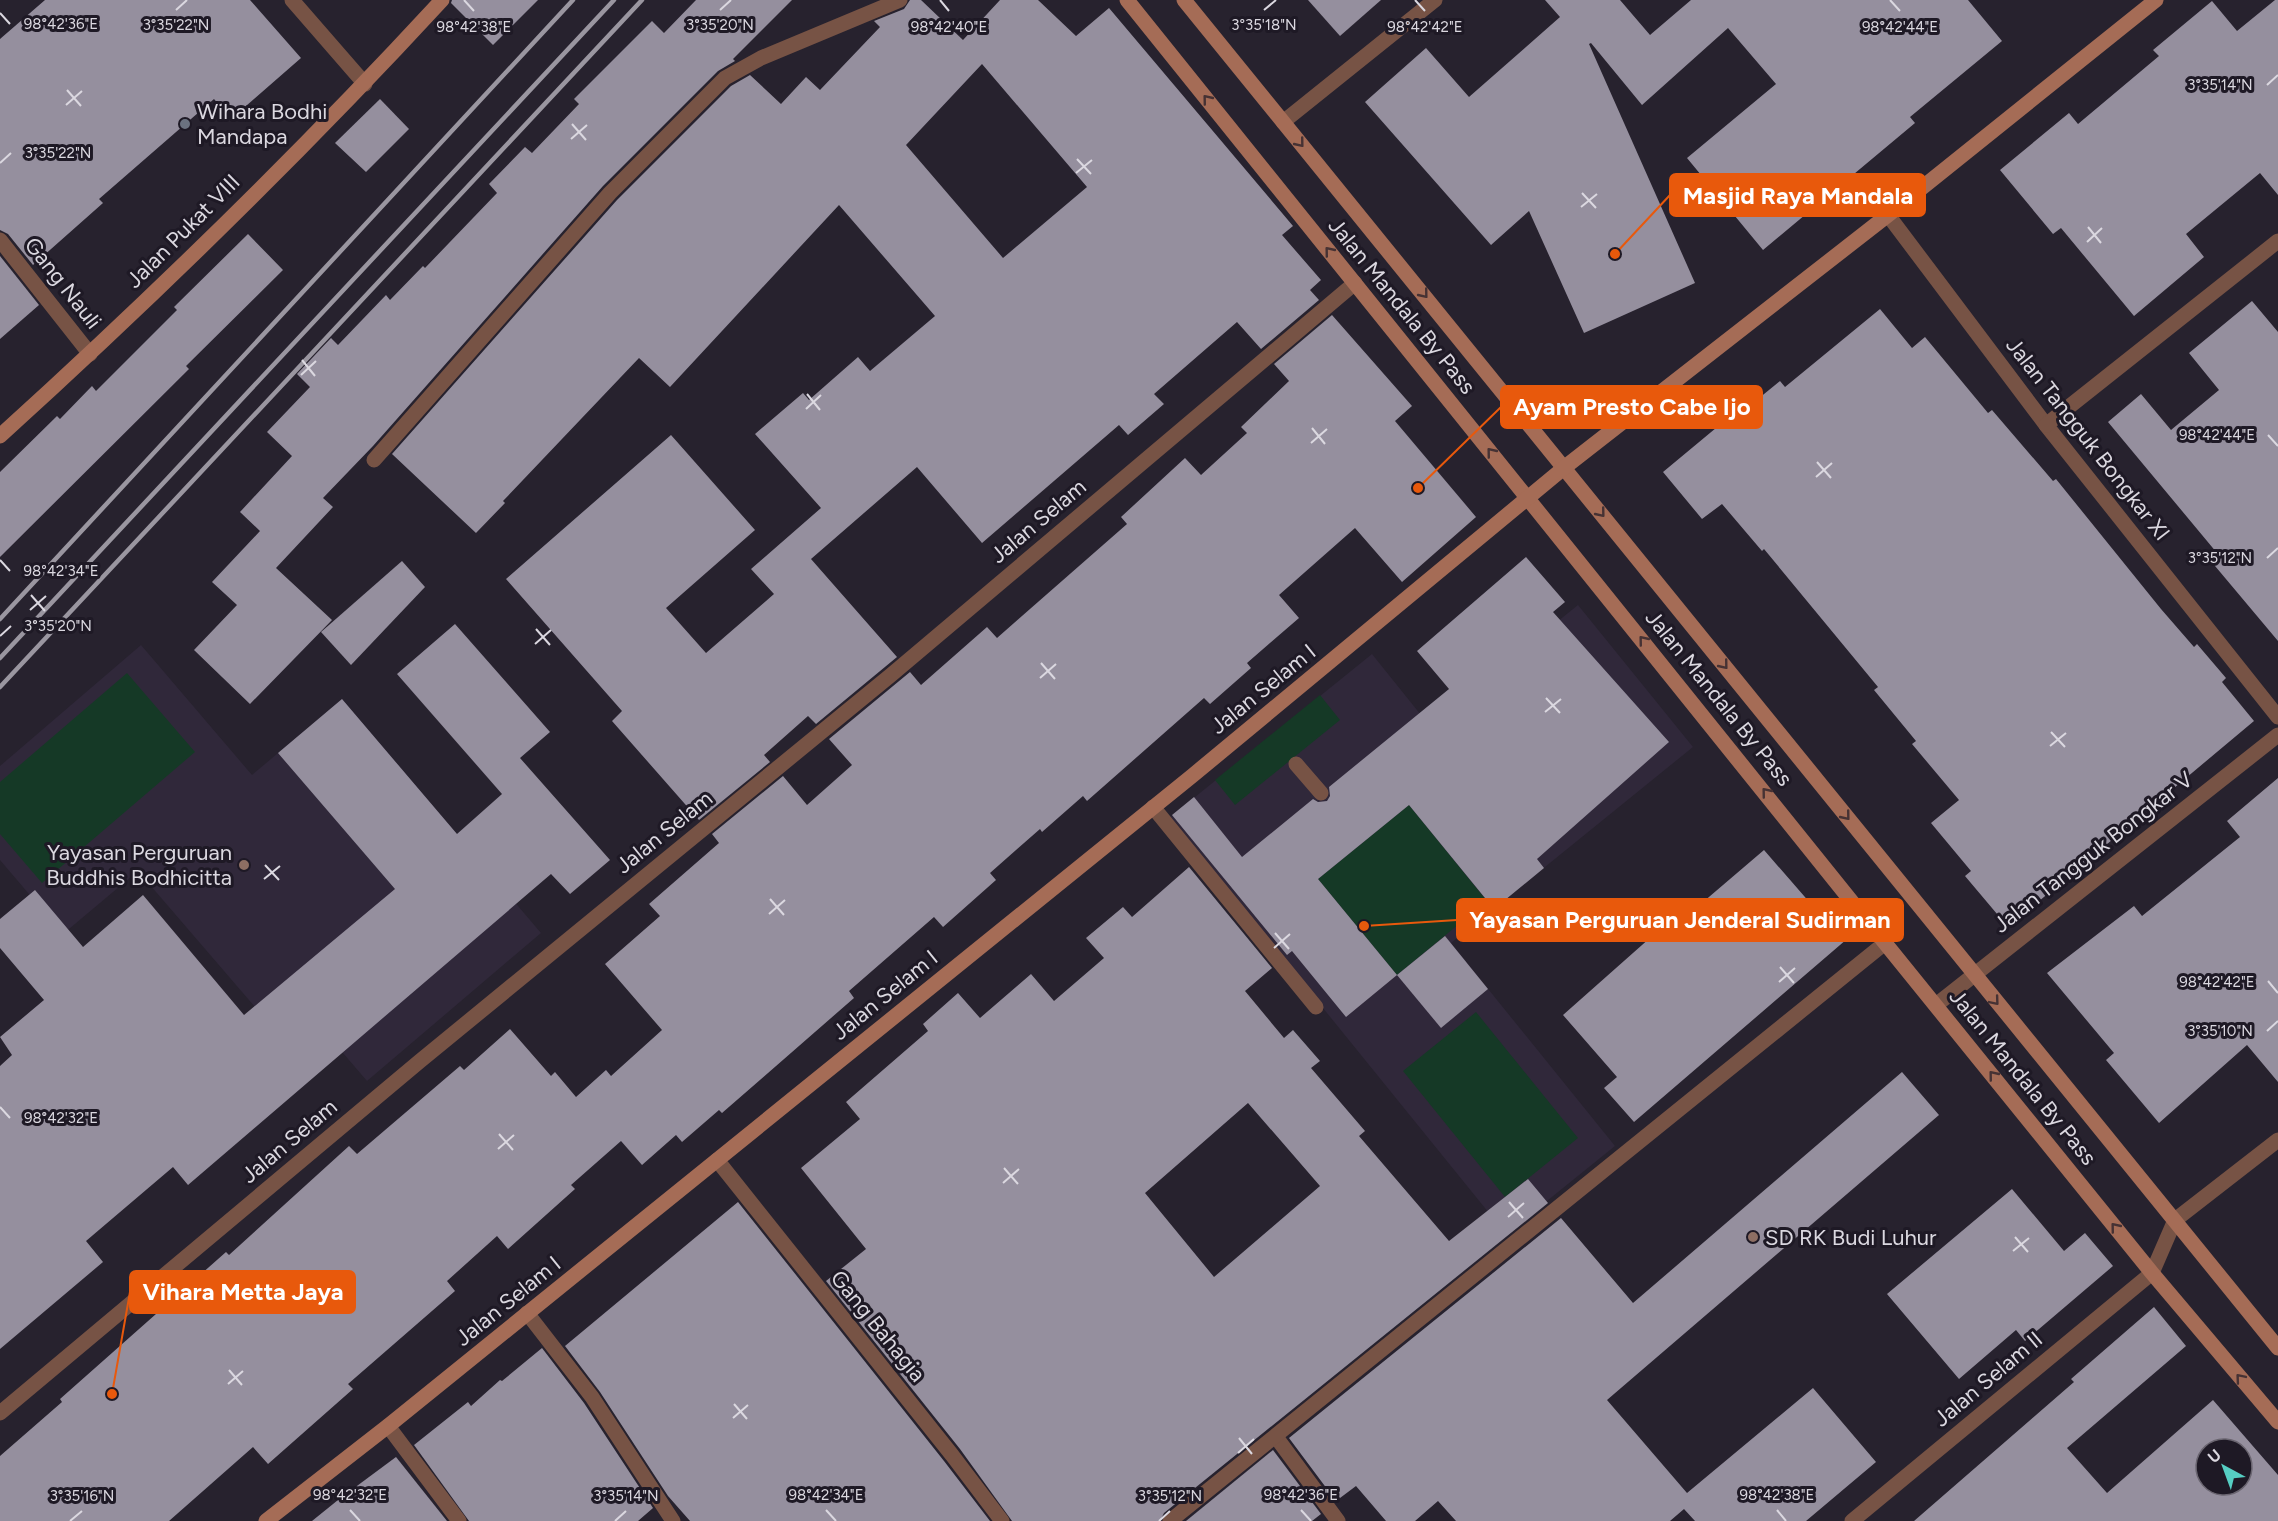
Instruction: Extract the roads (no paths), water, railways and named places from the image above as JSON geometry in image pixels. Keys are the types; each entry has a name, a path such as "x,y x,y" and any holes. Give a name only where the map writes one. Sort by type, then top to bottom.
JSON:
{"street":[{"path":"292,0 365,84"},
{"name":"Jalan Pukat VIII","path":"0,436 90,354 365,84 442,0"},
{"path":"374,460 610,193 725,78 761,58 900,0"},
{"name":"Jalan Mandala By Pass","path":"1127,0 1885,943 2152,1272 2278,1422"},
{"name":"Jalan Mandala By Pass","path":"1184,0 2278,1348"},
{"path":"1283,122 1435,0"},
{"name":"Jalan Selam I","path":"266,1521 388,1426 1153,807 1565,467 1888,215 2156,0"},
{"name":"Jalan Tangguk Bongkar XI","path":"1888,215 2046,425 2278,717"},
{"name":"Gang Nauli","path":"0,240 90,354"},
{"path":"2046,425 2278,241"},
{"name":"Jalan Selam","path":"0,1413 420,1061 891,675 1355,283"},
{"name":"Jalan Tangguk Bongkar V","path":"1936,1005 2278,735"},
{"path":"1296,764 1321,793"},
{"path":"1153,807 1316,1007"},
{"path":"1170,1521 1276,1437 1509,1244 1885,943"},
{"path":"2152,1272 2175,1220 2278,1140"},
{"name":"Gang Bahagia","path":"717,1160 1002,1521"},
{"name":"Jalan Selam II","path":"1852,1521 2152,1272"},
{"path":"527,1313 592,1397 672,1521"},
{"path":"388,1426 459,1521"},
{"path":"1276,1437 1338,1521"}],"railway":[{"path":"0,619 573,0"},
{"path":"0,658 614,0"},
{"path":"0,687 642,0"}],"place":[{"name":"Wihara Bodhi Mandapa","path":"185,124"},
{"name":"Masjid Raya Mandala","path":"1615,254"},
{"name":"Ayam Presto Cabe Ijo","path":"1418,488"},
{"name":"Yayasan Perguruan Buddhis Bodhicitta","path":"244,865"},
{"name":"Yayasan Perguruan Jenderal Sudirman","path":"1364,926"},
{"name":"SD RK Budi Luhur","path":"1753,1237"},
{"name":"Vihara Metta Jaya","path":"112,1394"}]}
